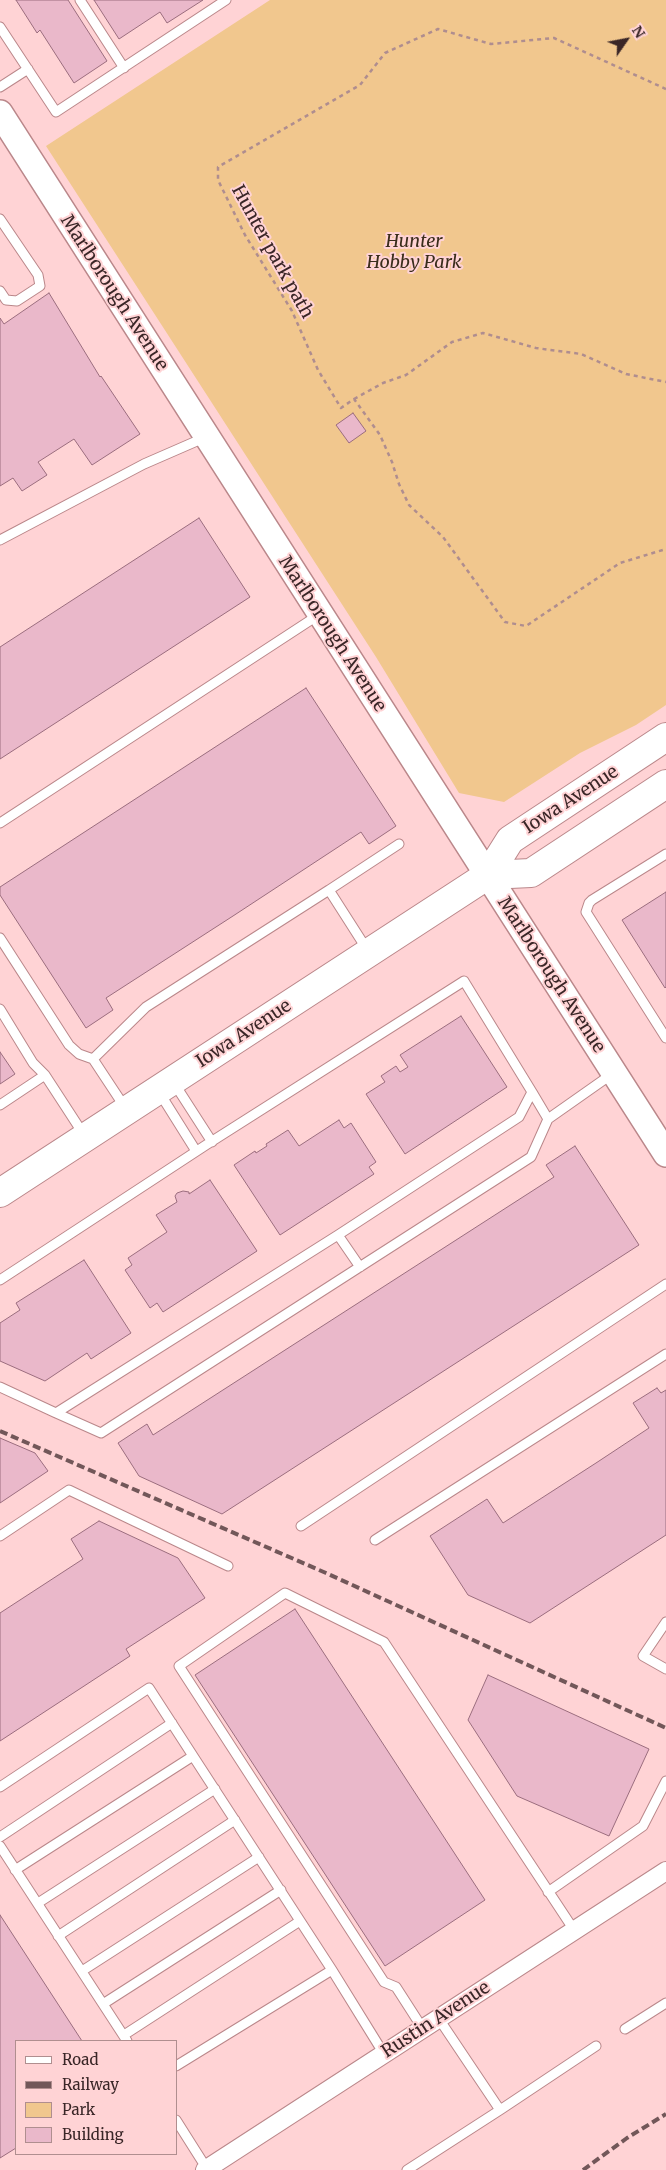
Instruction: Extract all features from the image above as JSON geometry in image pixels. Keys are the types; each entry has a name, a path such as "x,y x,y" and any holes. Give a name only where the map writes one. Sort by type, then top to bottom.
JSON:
{"main road":[{"name":"Iowa Avenue","path":"0,1193 488,875 510,840 666,737"},
{"path":"488,875 531,873 666,784"}],"street":[{"name":"Marlborough Avenue","path":"0,113 666,1154"},
{"name":"Rustin Avenue","path":"212,2168 666,1871"}],"lane":[{"path":"80,0 124,68"},
{"path":"0,26 56,112 226,0"},
{"path":"0,87 28,69"},
{"path":"0,219 38,275 40,286 17,301 6,300 0,291"},
{"path":"0,540 144,464 206,437"},
{"path":"0,823 320,614"},
{"path":"93,1060 146,1008 399,844"},
{"path":"666,854 592,900 586,908 586,912 666,1038"},
{"path":"329,890 369,952"},
{"path":"0,938 69,1045 79,1054 93,1060 127,1110"},
{"path":"0,1280 464,981 548,1119"},
{"path":"0,1009 33,1063 45,1075 85,1137"},
{"path":"0,1387 101,1433 531,1157 548,1119 614,1073"},
{"path":"0,1105 45,1075"},
{"path":"165,1085 212,1142"},
{"path":"165,1085 196,1152"},
{"path":"56,1413 338,1235 519,1117 532,1092"},
{"path":"338,1235 360,1268"},
{"path":"301,1526 666,1284"},
{"path":"376,1540 666,1354"},
{"path":"0,1536 69,1490 228,1566"},
{"path":"423,2029 396,1987 384,1982 179,1666 285,1593 384,1642 574,1930"},
{"path":"666,1622 642,1656 666,1669"},
{"path":"0,1787 149,1688 332,1970 384,2054"},
{"path":"0,1837 172,1723"},
{"path":"15,1870 193,1756"},
{"path":"548,1892 643,1826 666,1781"},
{"path":"38,1903 215,1789"},
{"path":"58,1936 235,1820"},
{"path":"0,1846 126,2038 300,1921"},
{"path":"82,1971 259,1857"},
{"path":"103,2004 280,1890"},
{"path":"178,2065 332,1970"},
{"path":"625,2029 666,2003"},
{"path":"439,2019 500,2110"},
{"path":"407,2170 596,2046"},
{"path":"178,2123 212,2168"}],"path":[{"name":"Hunter park path","path":"666,89 554,38 491,44 438,29 385,53 360,85 218,167 218,180 245,235 292,311 318,370 340,408 383,383 406,375 452,342 483,333 536,348 581,354 626,374 666,382"},
{"path":"354,399 380,435 409,505 442,537 505,622 526,626 620,562 666,549"}],"green space":[{"name":"Hunter Hobby Park","path":"270,0 666,0 666,705 636,725 580,753 504,802 459,793 376,657 46,146"}],"building":[{"path":"16,0 68,0 107,61 74,83 40,30 37,33"},
{"path":"94,0 203,0 167,23 160,12 119,39"},
{"path":"49,293 100,377 140,434 92,465 74,439 38,462 47,475 22,491 13,478 0,486 0,318 4,324"},
{"path":"353,413 366,431 349,443 336,425"},
{"path":"199,518 250,597 0,759 0,647"},
{"path":"306,688 396,826 369,844 361,832 106,998 113,1010 86,1028 0,895 0,887"},
{"path":"666,892 666,987 665,988 622,920"},
{"path":"461,1016 507,1087 405,1154 366,1094 385,1082 381,1076 396,1066 400,1072 408,1067 400,1055"},
{"path":"0,1052 15,1074 0,1084"},
{"path":"339,1120 344,1128 351,1123 376,1162 369,1167 374,1174 280,1235 234,1165 255,1151 256,1153 267,1146 266,1144 288,1130 299,1146"},
{"path":"575,1146 639,1245 222,1514 139,1476 118,1443 147,1424 153,1435 554,1177 546,1165"},
{"path":"210,1180 257,1251 163,1312 157,1303 150,1308 125,1270 132,1265 128,1258 167,1232 156,1215 177,1202 175,1196 177,1193 183,1191 189,1192 189,1194"},
{"path":"84,1260 131,1333 91,1359 87,1353 45,1381 0,1361 0,1323 20,1310 16,1303"},
{"path":"657,1388 661,1393 666,1390 666,1535 530,1623 468,1595 430,1536 487,1499 503,1523 596,1463 649,1428 633,1403"},
{"path":"0,1438 35,1453 48,1471 0,1503"},
{"path":"99,1521 178,1558 205,1598 126,1649 130,1656 0,1741 0,1613 83,1559 71,1539"},
{"path":"295,1609 485,1900 385,1966 195,1675"},
{"path":"488,1675 649,1749 609,1836 517,1796 468,1720"},
{"path":"0,1915 81,2040 15,2040 15,2149 0,2158"}],"railway":[{"path":"0,1431 326,1573 666,1728"},
{"path":"583,2170 627,2138 666,2114"}]}
